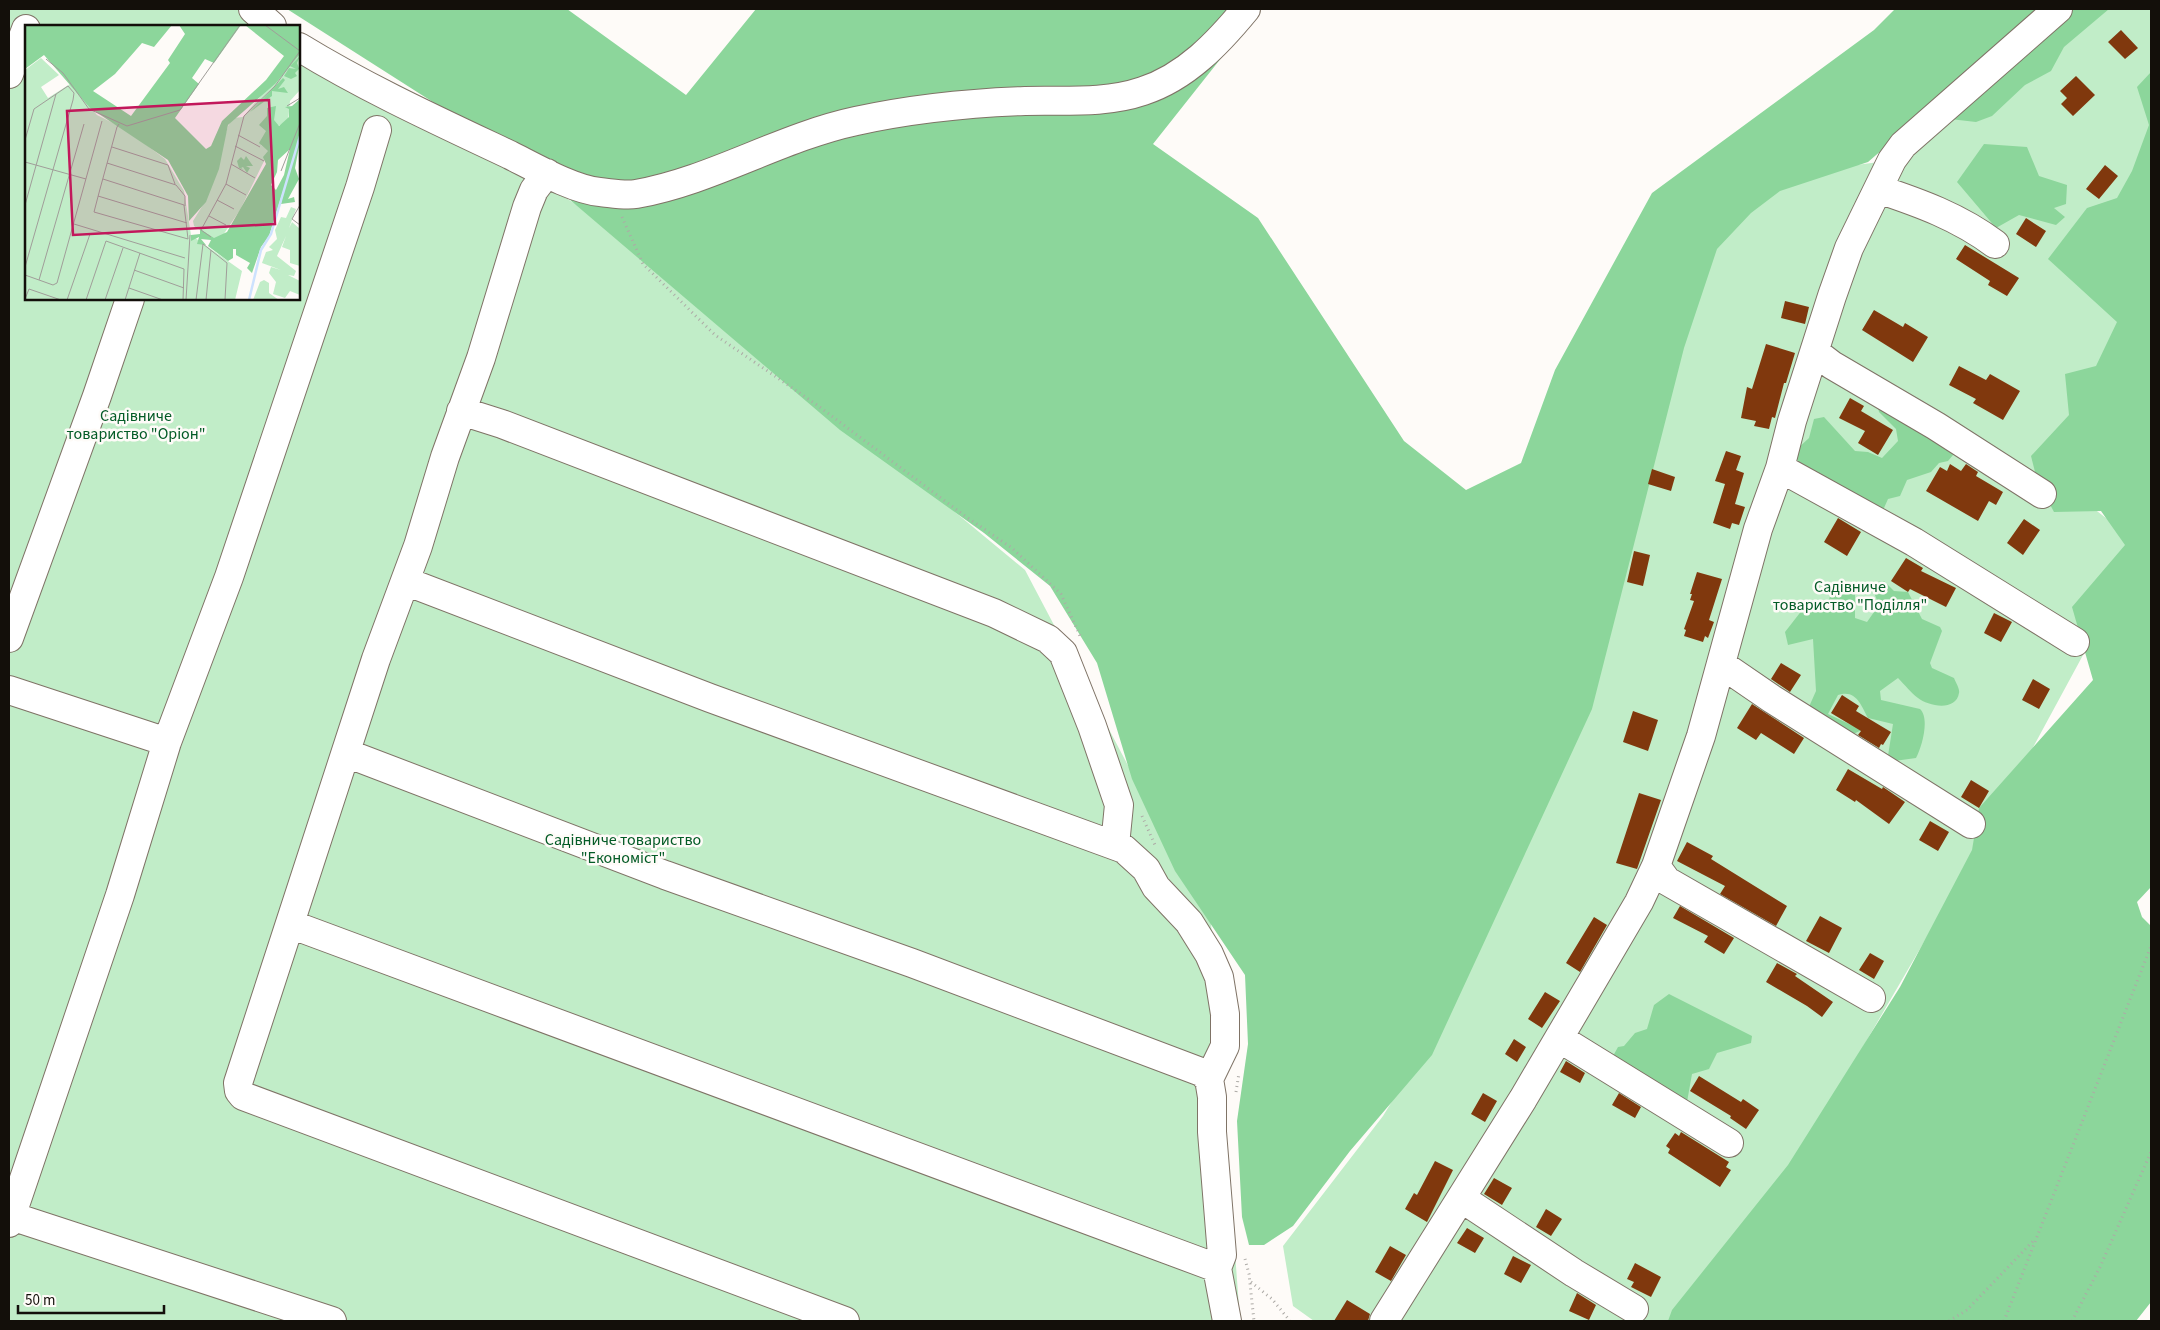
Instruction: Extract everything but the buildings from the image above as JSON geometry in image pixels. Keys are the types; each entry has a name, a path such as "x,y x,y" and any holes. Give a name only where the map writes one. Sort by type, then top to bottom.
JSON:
{"street":[{"path":"28,25 34,9"},
{"path":"253,9 271,25"},
{"path":"300,48 354,81 547,173 596,192 634,195 681,182 816,131 856,121 944,108 1022,101 1104,100 1142,92 1174,78 1207,52 1246,9"},
{"path":"1384,1321 1559,1038 1639,902 1656,866 1698,746 1758,529 1780,468 1792,421 1849,248 1892,160 1903,145 2058,9"},
{"path":"9,74 25,33"},
{"path":"332,1321 210,1279 10,1219 120,895 167,742 229,577 360,187 377,130"},
{"path":"547,173 534,190 527,207 481,358 405,581 376,659 238,1083 238,1092 243,1096 845,1321"},
{"path":"1878,189 1939,210 1973,228 1995,244"},
{"path":"9,638 97,396 130,300"},
{"path":"1815,352 1832,365 1936,426 2042,494"},
{"path":"462,411 994,613 1048,640 1063,653 1092,726 1119,805 1115,845"},
{"path":"1780,468 1914,542 2075,642"},
{"path":"405,581 673,684 1124,849 1146,869 1156,887 1189,922 1209,954 1219,977 1225,1014 1225,1046 1209,1078 1212,1097 1212,1132 1222,1255 1217,1268 1227,1321"},
{"path":"1721,664 1772,699 1971,824"},
{"path":"9,690 167,742"},
{"path":"346,753 665,875 912,963 1160,1056 1201,1072 1209,1078"},
{"path":"1656,866 1667,881 1871,998"},
{"path":"290,924 1217,1268"},
{"path":"1559,1038 1729,1143"},
{"path":"1461,1198 1574,1273 1634,1309"}],"path":[{"path":"622,194 622,218 643,264 715,335 817,405 965,516 1012,548 1061,594 1084,646"},
{"path":"1141,813 1158,853"},
{"path":"2004,1321 2151,946"},
{"path":"1235,1098 1239,1072"},
{"path":"2072,1321 2100,1268 2151,1152"},
{"path":"1950,1321 1967,1310 2037,1237"},
{"path":"1245,1257 1254,1321"},
{"path":"1250,1282 1272,1299 1290,1321"}],"green space":[{"name":"Садівниче товариство \"Економіст\"","path":"9,9 255,9 278,25 25,25 25,300 300,300 300,42 489,147 613,229 1025,570 1211,923 1240,1321 9,1321"},
{"path":"287,9 567,9 686,95 756,9 1260,9 1153,144 1258,218 1404,441 1466,490 1521,463 1555,370 1652,193 1874,30 1895,9 2045,9 1868,162 1780,191 1751,213 1717,249 1684,348 1592,709 1432,1055 1350,1151 1293,1226 1264,1245 1249,1245 1242,1217 1237,1121 1248,1044 1245,975 1175,871 1132,779 1097,663 1050,586 984,533 840,430 522,159"},
{"name":"Садівниче товариство \"Поділля\"","path":"2049,9 2151,9 2151,313 2049,474 2137,542 2089,644 1977,851 1797,1160 1691,1321 1314,1321 1293,1306 1283,1246 1383,1116 1437,1028 1710,249 1773,176 1879,162"},
{"path":"2063,9 2109,9 2064,47 2051,71 2025,85 1992,116 1976,122 1950,119"},
{"path":"2151,72 2151,887 2137,902 2142,917 2151,926 2151,1302 2136,1321 1668,1321 1672,1310 1788,1165 1900,987 1972,850 1979,808 2093,680 2072,607 2125,545 2101,511 2054,512 2037,480 2031,456 2069,415 2065,374 2096,366 2117,322 2048,259 2087,208 2117,198 2132,171 2149,125 2137,87"},
{"path":"1984,144 2027,147 2039,176 2067,185 2066,204 2054,208 2065,217 2056,225 2019,215 1996,228 1957,182"},
{"path":"1878,408 1948,442 1953,455 1948,461 1939,463 1931,472 1907,480 1900,496 1888,499 1884,508 1881,509 1798,464 1796,450 1809,438 1814,419 1824,417 1855,451 1868,452 1882,458 1898,441 1896,429 1879,412"},
{"path":"1884,581 1894,591 1908,592 1922,619 1940,627 1942,631 1930,663 1932,668 1954,678 1959,691 1957,699 1953,703 1941,706 1918,698 1898,678 1880,691 1881,700 1920,709 1923,713 1925,726 1923,740 1916,758 1887,762 1893,724 1868,718 1854,696 1849,694 1838,695 1828,714 1862,730 1851,735 1808,709 1816,691 1813,639 1788,645 1785,632 1806,605 1829,600 1832,587 1855,591 1855,618 1867,622 1879,605 1870,583"},
{"path":"1669,994 1752,1036 1751,1043 1717,1053 1709,1069 1692,1074 1687,1102 1612,1058 1618,1047 1624,1046 1635,1033 1647,1029 1654,1005"}],"park label":[{"name":"Садівниче товариство \"Оріон\"","path":"136,425"}]}
